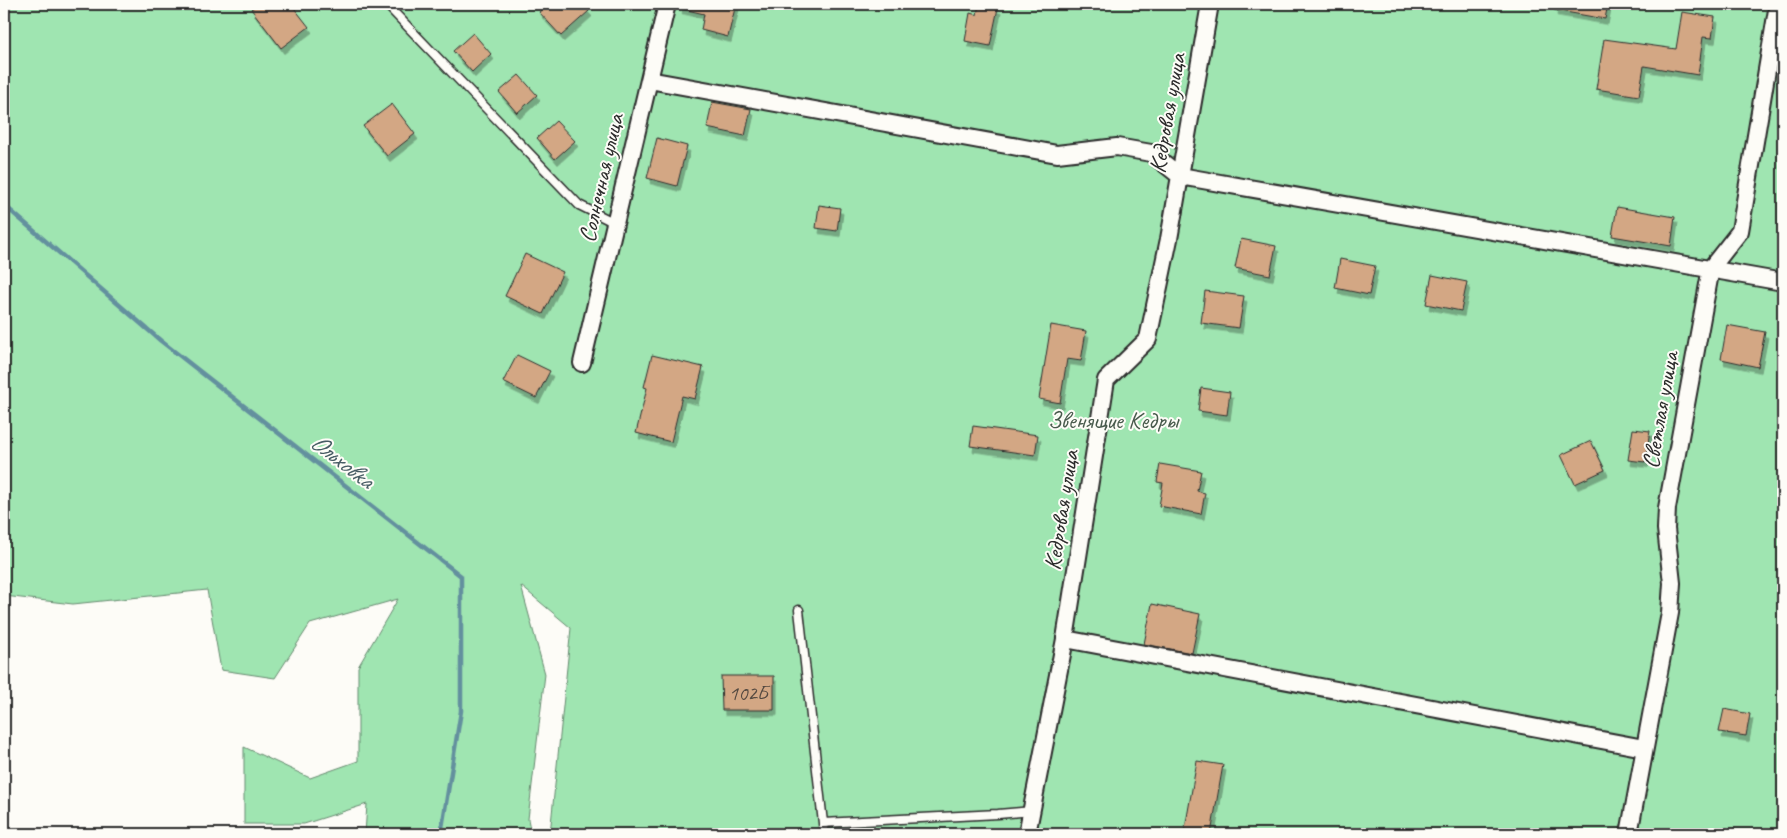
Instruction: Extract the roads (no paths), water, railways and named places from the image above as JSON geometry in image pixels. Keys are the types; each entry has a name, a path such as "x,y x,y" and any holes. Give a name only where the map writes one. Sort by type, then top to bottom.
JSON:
{"street":[{"name":"Солнечная улица","path":"582,363 667,4"},
{"name":"Кедровая улица","path":"1027,834 1065,638 1106,380 1148,339 1180,176 1210,4"},
{"name":"Светлая улица","path":"1629,834 1670,613 1672,583 1666,529 1666,508 1710,268 1740,231 1778,4"},
{"path":"649,80 1058,154 1117,147 1151,153 1180,176 1783,282"},
{"path":"1065,638 1644,748"}],"lane":[{"path":"386,4 579,205 615,223"},
{"path":"799,610 824,834"},
{"path":"823,823 1032,811"}],"waterway":[{"name":"Ольховка","path":"4,205 161,341 461,576 461,711 441,834"}],"park label":[{"name":"Звенящие Кедры","path":"1113,420"}]}
